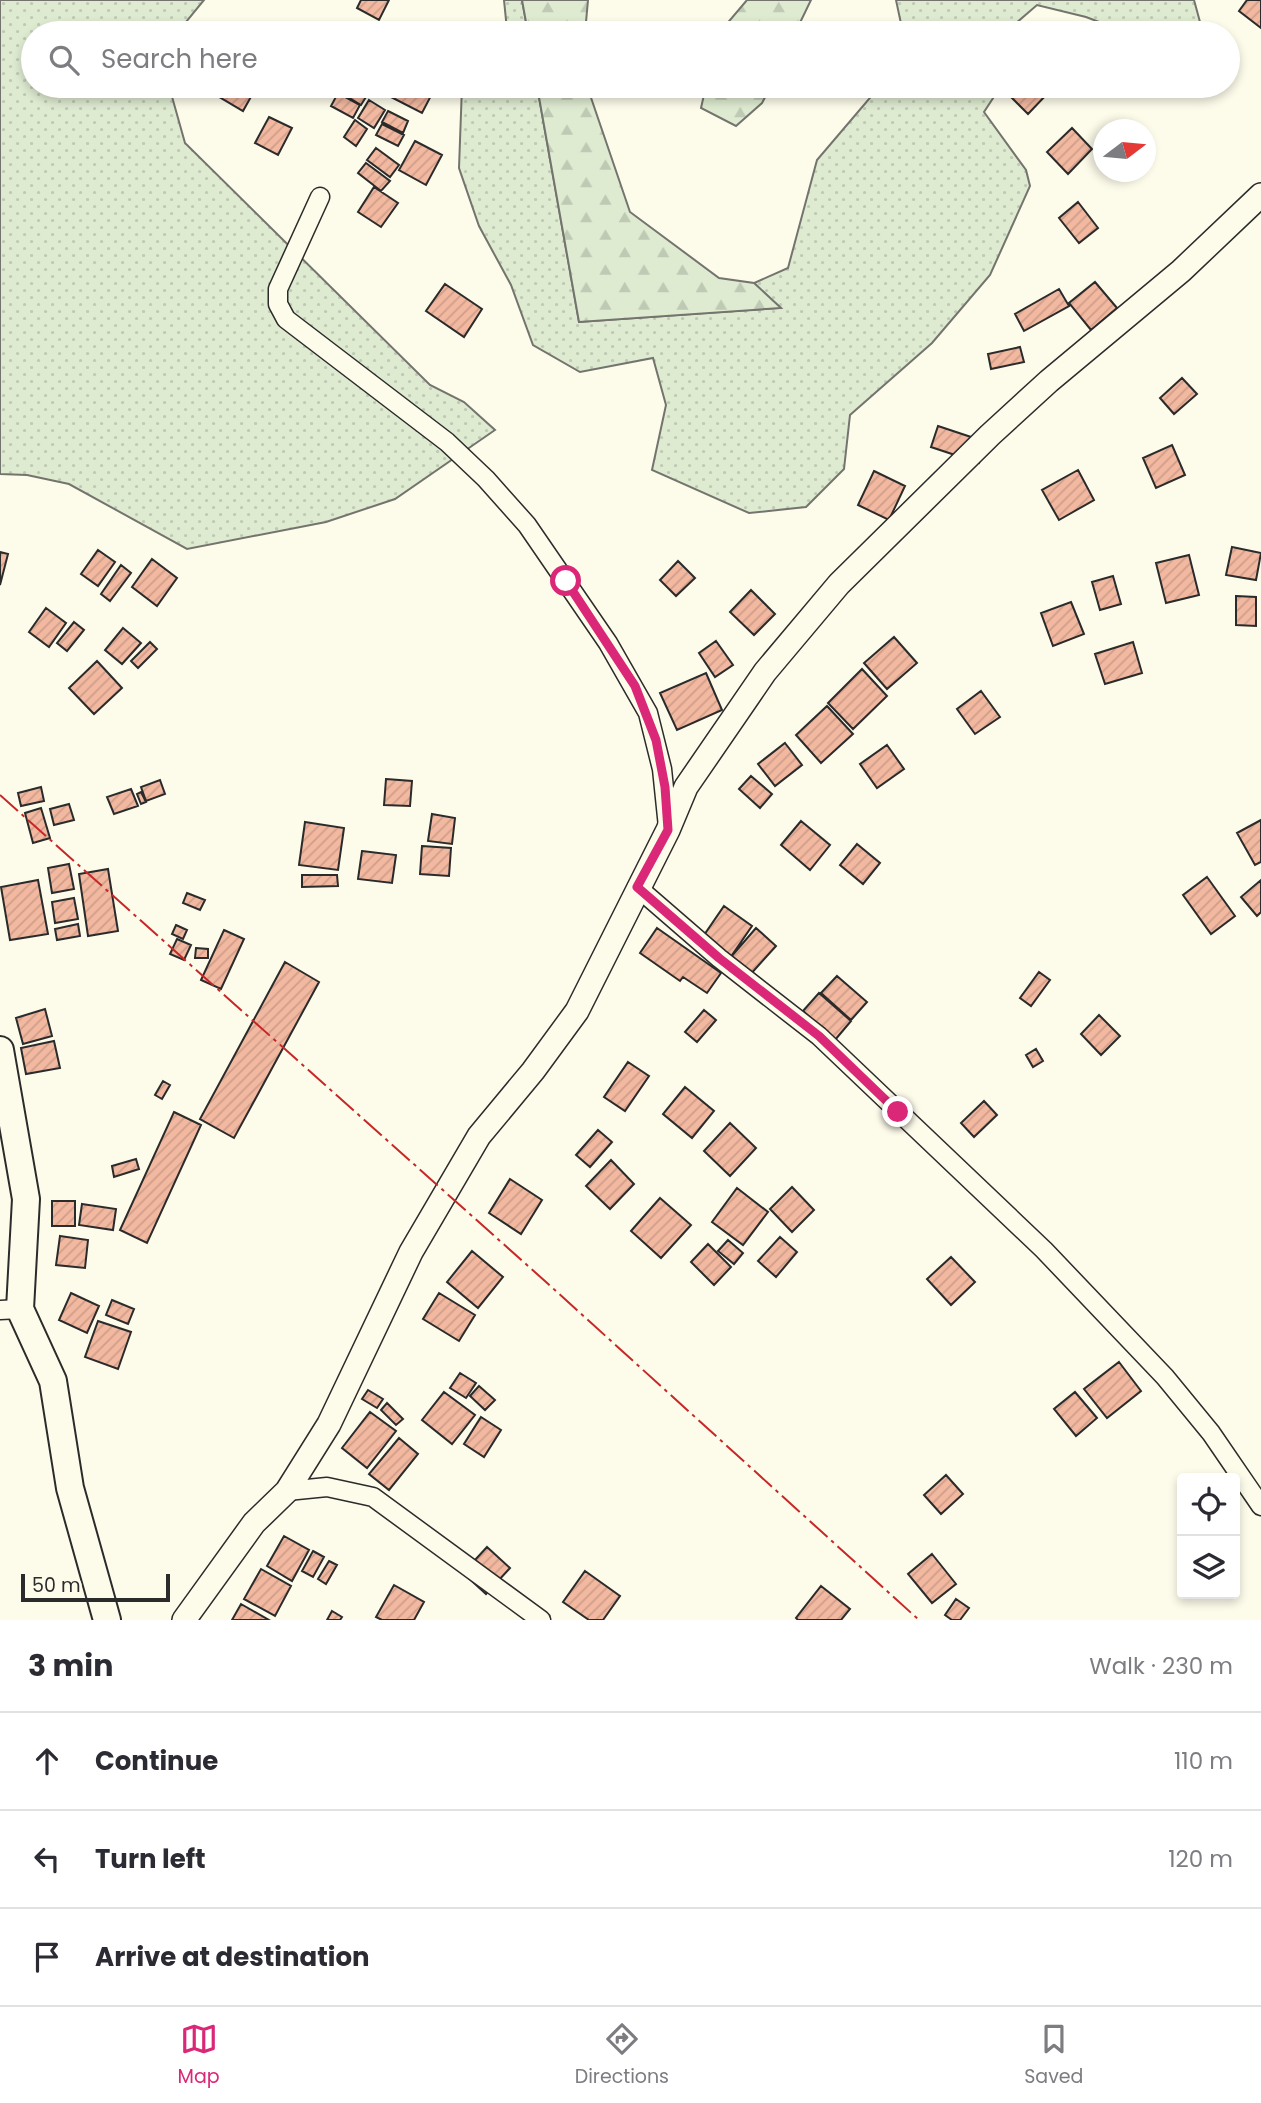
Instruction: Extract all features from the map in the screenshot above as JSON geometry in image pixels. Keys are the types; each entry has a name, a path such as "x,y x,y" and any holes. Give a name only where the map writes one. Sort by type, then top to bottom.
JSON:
{"main road":[{"path":"0,1050 26,1199 10,1309 53,1381 70,1488 107,1620"}],"street":[{"path":"184,1620 254,1523 287,1492 329,1424 411,1252 480,1136 577,1011 668,830 686,787 765,672 839,584 990,435 1068,364 1181,271 1261,195"},
{"path":"320,197 278,289 278,304 286,319 447,442 486,479 527,525 608,643 648,713 662,769 668,830"},
{"path":"637,887 719,958 819,1036 1044,1250 1165,1377 1211,1433 1261,1506"},
{"path":"287,1492 327,1487 373,1497 541,1620"}],"green space":[{"path":"0,0 204,0 187,21 21,21 21,98 172,98 185,143 430,385 464,402 495,430 395,499 326,522 187,549 69,484 27,475 0,474"},
{"path":"504,0 522,0 526,21 506,21"},
{"path":"522,0 588,0 586,21 526,21"},
{"path":"747,0 811,0 801,21 729,21"},
{"path":"896,0 1194,0 1200,21 1096,21 1037,5 1018,21 900,21"},
{"path":"462,98 539,98 579,322 780,308 754,283 788,268 817,160 870,98 993,98 984,112 1026,170 1030,186 990,275 932,343 850,415 844,469 806,507 749,513 652,470 666,405 653,358 580,372 533,345 511,285 479,226 459,168"},
{"path":"539,98 591,98 630,212 719,278 754,283 781,308 579,322"},
{"path":"703,98 765,98 736,126 701,108"}],"building":[{"path":"361,0 389,0 379,20 357,8"},
{"path":"1247,0 1261,0 1261,28 1239,11"},
{"path":"221,98 250,98 243,111"},
{"path":"335,98 347,98 360,105 353,118 331,106"},
{"path":"350,98 365,98 361,105"},
{"path":"393,98 430,98 422,113"},
{"path":"1012,98 1043,98 1028,114"},
{"path":"369,100 385,110 374,128 358,118"},
{"path":"388,111 408,121 403,133 382,122"},
{"path":"269,117 292,128 278,155 255,143"},
{"path":"355,120 367,129 356,146 344,137"},
{"path":"382,124 404,135 398,146 376,135"},
{"path":"1072,128 1092,149 1068,174 1047,152"},
{"path":"415,141 442,155 426,185 399,170"},
{"path":"376,148 399,165 390,177 367,160"},
{"path":"366,163 390,181 381,191 358,173"},
{"path":"374,187 398,203 381,227 358,212"},
{"path":"1078,202 1098,228 1079,243 1059,218"},
{"path":"1095,282 1117,308 1091,330 1069,303"},
{"path":"445,284 482,309 464,337 426,311"},
{"path":"1059,289 1069,306 1024,331 1015,314"},
{"path":"1020,347 1024,362 991,369 988,354"},
{"path":"1182,378 1197,394 1174,414 1160,398"},
{"path":"938,426 986,442 979,463 931,447"},
{"path":"1172,445 1185,475 1156,488 1143,458"},
{"path":"1078,470 1094,500 1059,520 1042,490"},
{"path":"874,471 905,486 889,520 858,505"},
{"path":"1232,547 1261,553 1256,580 1226,575"},
{"path":"98,550 115,562 98,586 81,574"},
{"path":"0,552 8,554 0,585"},
{"path":"1189,555 1199,595 1166,603 1156,563"},
{"path":"152,559 177,578 157,606 132,587"},
{"path":"678,561 695,578 676,596 660,580"},
{"path":"121,565 131,573 110,601 101,594"},
{"path":"1113,576 1121,604 1100,610 1092,582"},
{"path":"751,590 775,614 754,635 730,612"},
{"path":"1236,596 1256,597 1256,626 1236,625"},
{"path":"1071,602 1084,634 1053,646 1041,613"},
{"path":"46,608 66,623 49,647 29,632"},
{"path":"74,622 84,630 67,651 57,643"},
{"path":"123,628 141,643 122,664 105,650"},
{"path":"894,637 917,663 887,689 864,663"},
{"path":"716,641 733,665 715,677 699,653"},
{"path":"150,642 157,649 138,668 131,661"},
{"path":"1133,642 1142,673 1105,684 1095,654"},
{"path":"97,661 122,688 94,714 69,688"},
{"path":"862,669 887,696 853,729 828,703"},
{"path":"706,673 722,710 677,730 660,693"},
{"path":"981,691 1000,717 975,734 957,709"},
{"path":"827,706 853,734 821,763 796,735"},
{"path":"785,743 802,765 775,786 758,764"},
{"path":"887,745 904,769 877,788 860,764"},
{"path":"751,776 772,794 760,808 739,789"},
{"path":"386,779 412,781 410,806 384,805"},
{"path":"160,780 165,794 146,801 141,787"},
{"path":"41,787 44,801 21,806 18,793"},
{"path":"131,789 138,806 114,814 107,797"},
{"path":"141,792 146,802 141,804 137,794"},
{"path":"69,804 74,820 54,825 50,809"},
{"path":"41,808 50,838 33,843 25,813"},
{"path":"432,814 455,818 452,844 428,841"},
{"path":"1261,820 1261,862 1255,865 1237,833"},
{"path":"801,821 830,845 810,870 781,845"},
{"path":"305,822 344,828 338,870 299,865"},
{"path":"857,844 880,863 863,884 840,865"},
{"path":"422,846 451,848 449,876 420,874"},
{"path":"362,851 396,855 392,883 358,879"},
{"path":"69,864 74,889 52,893 48,868"},
{"path":"108,869 118,931 88,936 79,874"},
{"path":"302,875 337,875 338,886 302,887"},
{"path":"1207,877 1235,916 1211,934 1183,895"},
{"path":"38,880 48,934 10,940 1,887"},
{"path":"1261,880 1261,912 1257,916 1241,897"},
{"path":"187,893 205,900 200,910 183,903"},
{"path":"74,898 78,919 55,923 52,902"},
{"path":"724,906 752,926 730,958 702,938"},
{"path":"78,924 80,936 57,940 55,929"},
{"path":"176,925 187,930 183,939 172,934"},
{"path":"657,928 721,973 707,993 683,977 680,981 640,953"},
{"path":"756,928 776,946 749,976 730,958"},
{"path":"224,930 244,939 221,989 201,980"},
{"path":"177,939 191,945 184,960 170,954"},
{"path":"196,948 208,949 208,958 195,958"},
{"path":"285,962 319,982 234,1138 200,1119"},
{"path":"1039,972 1050,980 1031,1006 1020,998"},
{"path":"837,976 867,1002 851,1020 821,993"},
{"path":"819,993 851,1021 835,1040 803,1011"},
{"path":"45,1009 52,1036 23,1044 16,1018"},
{"path":"704,1010 716,1020 697,1042 685,1032"},
{"path":"1099,1015 1120,1036 1101,1055 1081,1034"},
{"path":"54,1041 60,1068 26,1074 21,1048"},
{"path":"1036,1049 1043,1061 1033,1067 1026,1055"},
{"path":"628,1062 649,1076 625,1111 604,1097"},
{"path":"163,1081 170,1085 162,1099 155,1095"},
{"path":"685,1087 714,1111 692,1138 663,1114"},
{"path":"984,1101 997,1115 974,1137 961,1123"},
{"path":"174,1112 201,1125 147,1243 120,1230"},
{"path":"730,1123 756,1148 730,1176 704,1151"},
{"path":"598,1130 612,1142 590,1167 576,1155"},
{"path":"136,1159 139,1169 114,1177 112,1166"},
{"path":"611,1160 634,1184 610,1209 586,1186"},
{"path":"510,1179 542,1200 521,1234 489,1213"},
{"path":"792,1187 814,1210 792,1232 770,1209"},
{"path":"737,1188 768,1212 743,1245 712,1222"},
{"path":"660,1198 691,1225 661,1258 631,1231"},
{"path":"52,1201 75,1201 75,1226 52,1226"},
{"path":"82,1204 116,1209 113,1230 79,1225"},
{"path":"60,1236 88,1240 85,1268 56,1265"},
{"path":"780,1237 797,1252 776,1277 758,1261"},
{"path":"728,1240 743,1253 734,1264 718,1251"},
{"path":"708,1244 731,1267 714,1285 691,1262"},
{"path":"472,1251 503,1277 478,1308 447,1282"},
{"path":"951,1257 975,1282 951,1305 927,1279"},
{"path":"71,1293 99,1306 87,1333 59,1320"},
{"path":"439,1293 475,1315 459,1341 423,1319"},
{"path":"112,1300 134,1309 128,1324 106,1315"},
{"path":"98,1321 131,1332 118,1369 85,1357"},
{"path":"1119,1362 1141,1391 1107,1418 1084,1389"},
{"path":"460,1373 476,1383 466,1398 450,1388"},
{"path":"479,1386 495,1400 485,1410 470,1396"},
{"path":"368,1390 383,1399 377,1408 362,1399"},
{"path":"444,1392 475,1415 452,1444 422,1420"},
{"path":"1075,1392 1097,1418 1076,1436 1054,1409"},
{"path":"387,1403 403,1419 396,1425 381,1410"},
{"path":"370,1412 396,1431 367,1468 342,1448"},
{"path":"481,1417 501,1430 484,1457 464,1444"},
{"path":"399,1438 418,1454 389,1490 369,1474"},
{"path":"946,1475 963,1494 941,1514 924,1495"},
{"path":"284,1536 309,1550 292,1581 267,1566"},
{"path":"487,1547 510,1568 486,1594 463,1573"},
{"path":"313,1551 324,1557 313,1577 302,1571"},
{"path":"932,1554 956,1584 932,1603 908,1574"},
{"path":"329,1561 337,1565 326,1584 318,1579"},
{"path":"261,1569 291,1586 275,1616 244,1599"},
{"path":"585,1571 620,1596 603,1620 589,1620 563,1602"},
{"path":"394,1585 424,1602 414,1620 382,1620 376,1617"},
{"path":"821,1586 850,1609 841,1620 798,1620 796,1618"},
{"path":"956,1599 969,1608 960,1620 952,1620 945,1615"},
{"path":"241,1604 269,1620 232,1620"},
{"path":"332,1611 342,1617 340,1620 327,1620"}],"power":[{"path":"0,795 546,1282 919,1620"}],"route":[{"path":"566,581 635,686 648,713 656,740 665,787 668,830 637,887 719,958 819,1036 898,1112"}]}
